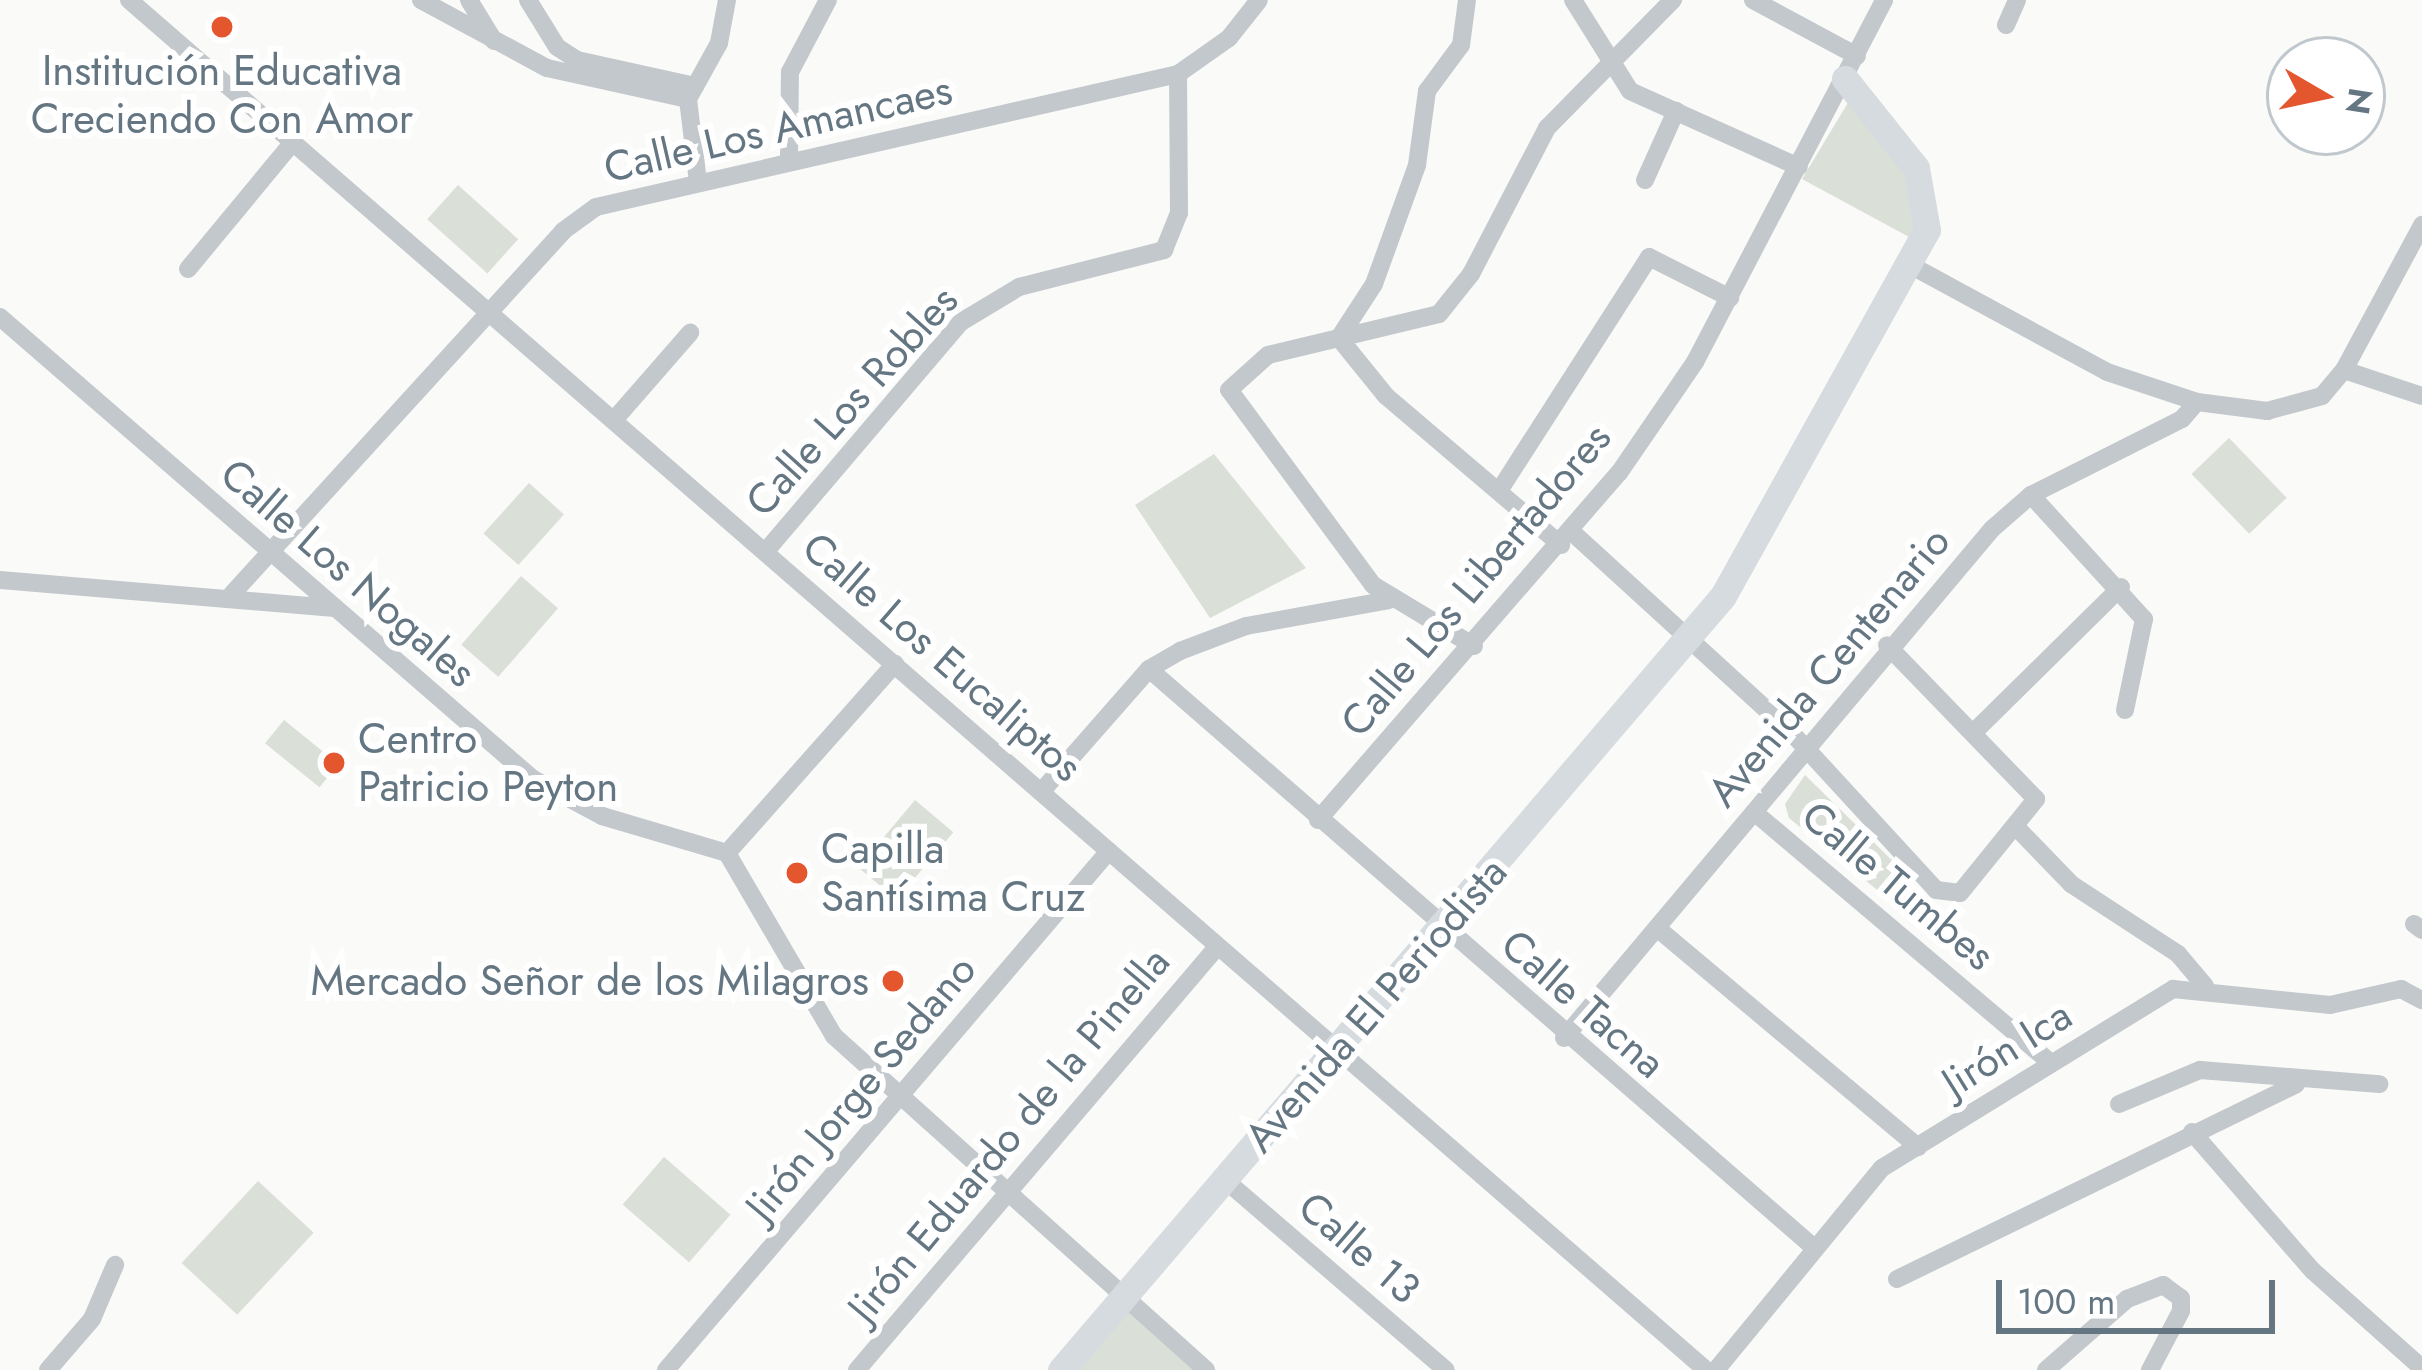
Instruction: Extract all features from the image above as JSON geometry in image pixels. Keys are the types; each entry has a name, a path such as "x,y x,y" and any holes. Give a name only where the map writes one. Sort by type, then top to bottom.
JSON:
{"street":[{"path":"421,0 494,41 575,77 692,92"},
{"path":"469,0 494,41"},
{"path":"528,0 549,36 577,60 692,92"},
{"path":"698,182 692,92 719,43 727,0"},
{"path":"789,160 790,72 828,0"},
{"name":"Calle Los Amancaes","path":"232,595 275,557 580,217 789,160 1178,74 1229,38 1259,0"},
{"path":"1339,338 1374,284 1417,165 1426,91 1461,45 1467,0"},
{"path":"1389,599 1229,390 1268,356 1439,314 1471,274 1547,128 1672,0"},
{"path":"1754,0 1851,67"},
{"name":"Calle Los Libertadores","path":"1318,820 1567,539 1730,298 1884,0"},
{"path":"2006,25 2018,0"},
{"name":"Calle Los Eucaliptos","path":"132,1 1041,791 1335,1053 1706,1370"},
{"path":"1574,1 1630,91 1798,167"},
{"name":"Avenida El Periodista","path":"1061,1370 1691,639 1912,266 1927,230 1927,188 1851,67"},
{"name":"Calle Los Robles","path":"766,551 961,322 1019,286 1164,250 1179,213 1178,74"},
{"path":"1645,180 1676,111"},
{"path":"188,269 293,142"},
{"path":"1912,266 2107,372 2197,402 2267,411 2322,396 2344,370 2422,225"},
{"path":"1499,491 1649,257 1730,298"},
{"name":"Calle Los Nogales","path":"0,317 275,557 565,800 727,853"},
{"path":"614,421 689,332"},
{"path":"1339,338 1386,396 1499,491 1691,639 1949,895 2017,828 2036,799 1887,645"},
{"path":"2344,370 2422,396"},
{"name":"Avenida Centenario","path":"1564,1037 1887,645 2031,495 2182,419 2197,402"},
{"path":"2031,495 2121,587 2144,624 2125,710"},
{"path":"0,580 232,595 335,608"},
{"path":"1975,731 2121,587"},
{"path":"1041,791 1149,669 1246,626 1389,599 1418,607 1474,646"},
{"path":"895,664 727,853 754,886 816,1012 902,1096 1206,1370"},
{"name":"Calle Tacna","path":"1149,669 1564,1037 1812,1246"},
{"name":"Calle Tumbes","path":"1754,812 2050,1062"},
{"path":"2017,828 2071,884 2178,954 2205,986"},
{"name":"Jirón Jorge Sedano","path":"666,1370 1109,851"},
{"path":"1657,928 1918,1147"},
{"name":"Jirón Eduardo de la Pinella","path":"857,1370 1216,947"},
{"name":"Jirón Ica","path":"1716,1370 1812,1246 1882,1168 2174,989 2205,986 2330,1005 2401,988 2422,1000"},
{"path":"2120,1104 2200,1070 2296,1084 2379,1084"},
{"path":"1897,1279 2296,1084"},
{"path":"2192,1132 2313,1271 2422,1368"},
{"name":"Calle 13","path":"1225,1180 1446,1370"},
{"path":"48,1370 92,1319 115,1265"},
{"path":"2046,1370 2127,1299 2163,1285 2182,1298 2181,1311 2150,1370"}],"shaded area":[{"path":"1849,101 1915,186 1920,214 1911,238 1802,179"},
{"path":"458,185 518,239 487,273 427,219"},
{"path":"2229,438 2287,498 2249,534 2192,474"},
{"path":"1214,454 1306,568 1210,618 1135,505"},
{"path":"529,483 564,514 518,565 483,534"},
{"path":"521,576 558,608 498,677 461,645"},
{"path":"284,720 338,764 320,787 265,743"},
{"path":"1805,775 1906,874 1914,898 1903,911 1789,818 1785,804"},
{"path":"915,800 953,832 897,900 858,867"},
{"path":"664,1157 730,1215 689,1262 623,1205"},
{"path":"258,1181 314,1233 237,1315 182,1263"},
{"path":"1127,1310 1195,1370 1076,1370"}],"place":[{"name":"Institución Educativa Creciendo Con Amor","path":"222,27"},
{"name":"Centro Patricio Peyton","path":"334,763"},
{"name":"Capilla Santísima Cruz","path":"797,873"},
{"name":"Mercado Señor de los Milagros","path":"893,981"}]}
